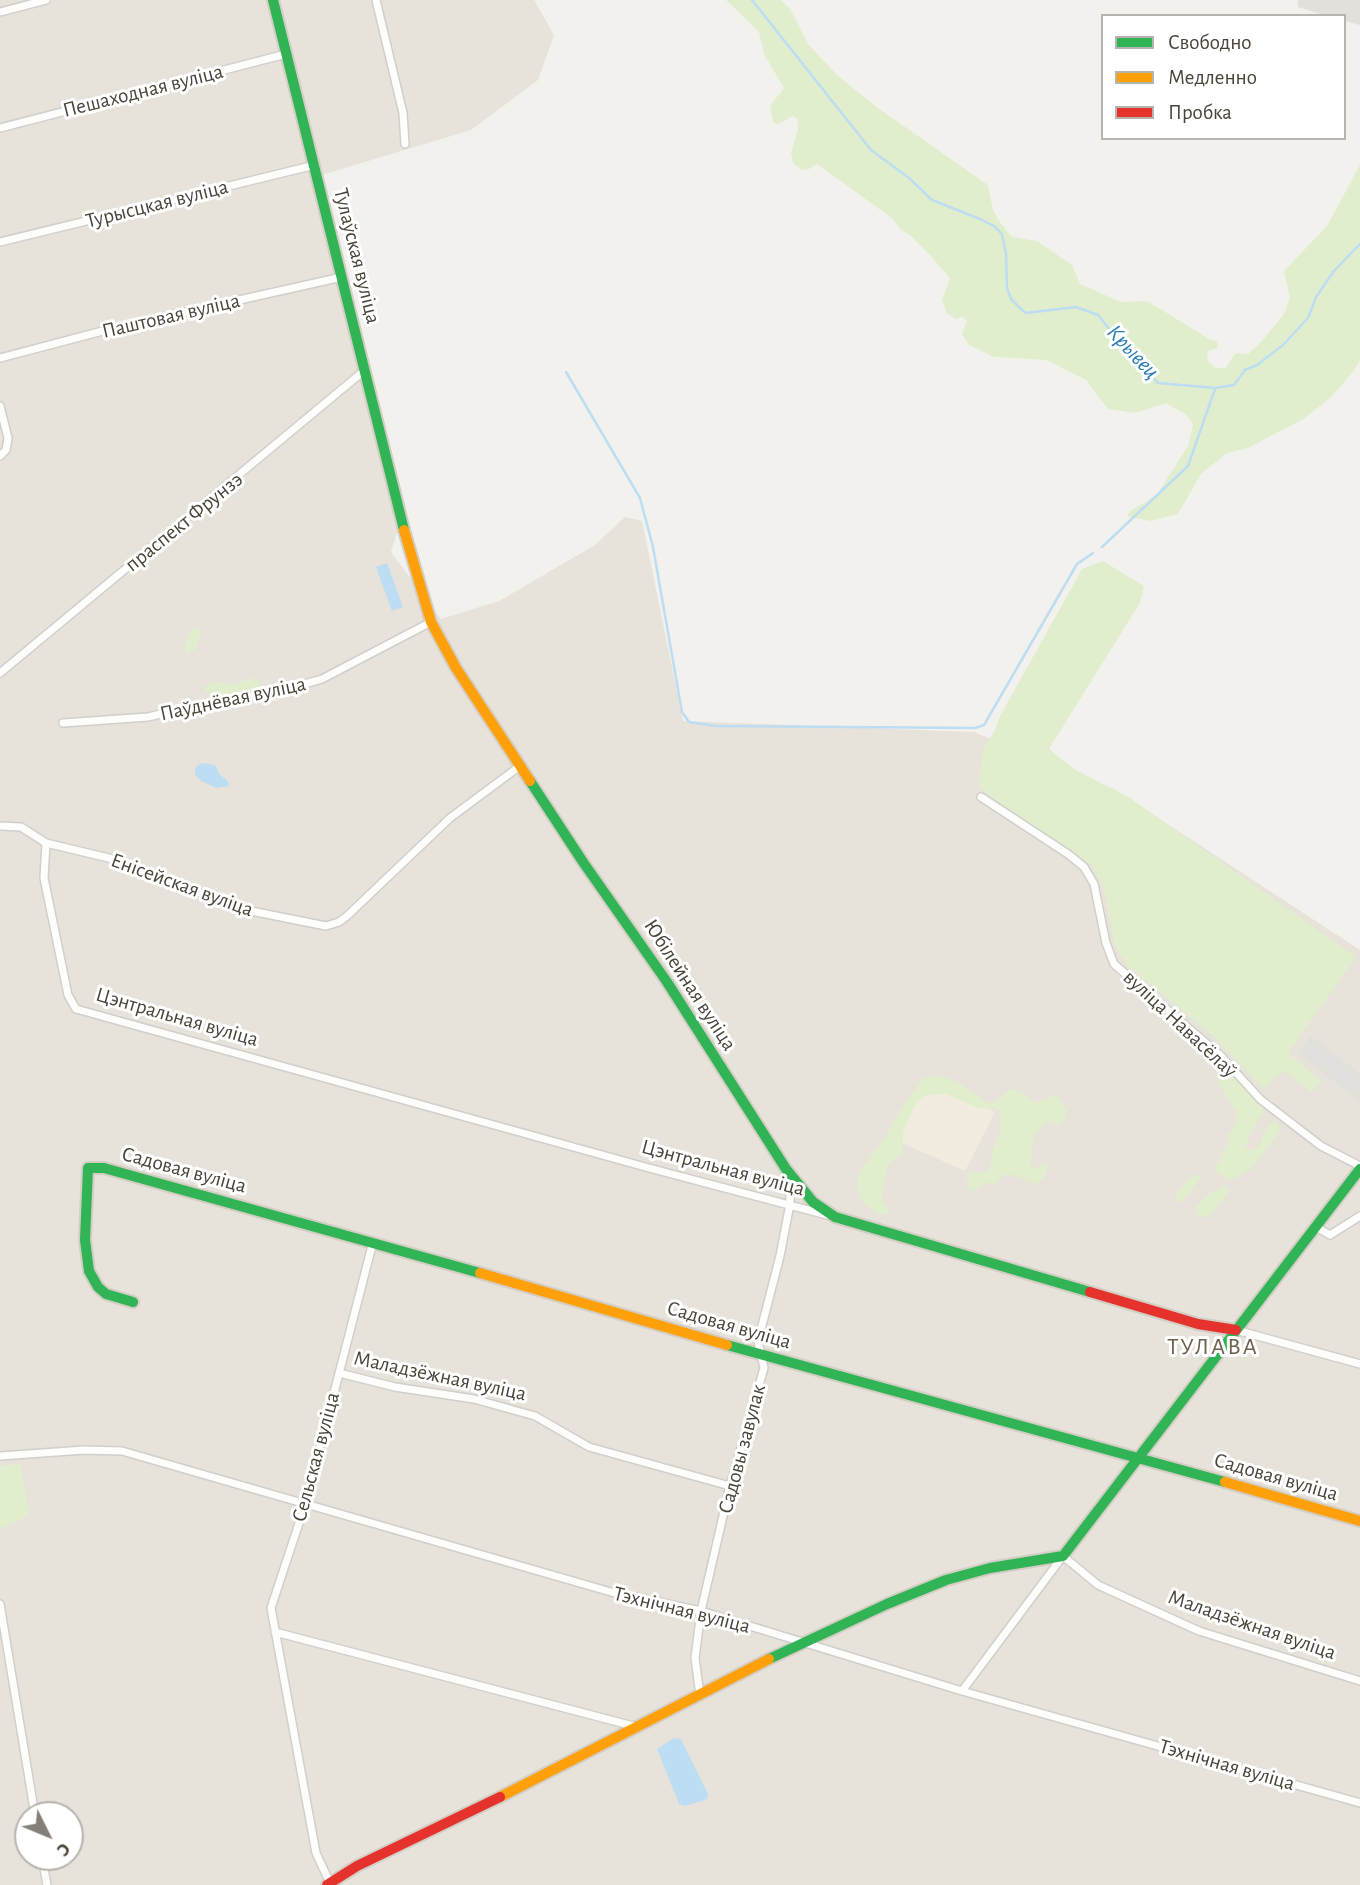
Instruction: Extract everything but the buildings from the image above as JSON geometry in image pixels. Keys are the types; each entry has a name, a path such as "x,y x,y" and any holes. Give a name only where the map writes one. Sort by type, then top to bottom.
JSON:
{"street":[{"path":"0,12 46,0"},
{"name":"Тулаўская вуліца","path":"273,0 402,522 431,622"},
{"path":"376,0 403,113 405,144"},
{"name":"Пешаходная вуліца","path":"0,128 286,54"},
{"name":"Турысцкая вуліца","path":"0,242 315,165"},
{"name":"Паштовая вуліца","path":"0,358 114,328 342,277"},
{"name":"праспект Фрунзэ","path":"0,673 366,370"},
{"path":"0,406 8,445 0,456"},
{"name":"Паўднёвая вуліца","path":"63,723 148,717 298,686 322,679 431,622"},
{"name":"Юбілейная вуліца","path":"431,622 456,668 583,862 667,982 786,1169 813,1202 835,1217"},
{"name":"Енісейская вуліца","path":"0,826 21,827 46,843 117,860 241,909 327,926 347,916 450,818 520,766"},
{"name":"вуліца Навасёлаў","path":"981,797 1084,867 1094,884 1106,943 1114,964 1221,1056 1260,1099 1321,1146 1360,1167"},
{"name":"Цэнтральная вуліца","path":"46,843 44,878 68,995 76,1009 635,1165 835,1217 1198,1324 1236,1330 1360,1364"},
{"path":"962,1691 1360,1167"},
{"name":"Садовая вуліца","path":"133,1302 106,1294 97,1287 89,1271 85,1240 88,1168 104,1168 373,1242 762,1355 1360,1521"},
{"name":"Садовы завулак","path":"700,1695 695,1658 701,1611 730,1486 764,1368 758,1341 790,1205 790,1185 786,1169"},
{"path":"1317,1227 1331,1236 1360,1216"},
{"name":"Сельская вуліца","path":"329,1884 316,1853 271,1608 305,1505 373,1242"},
{"name":"Маладзёжная вуліца","path":"339,1373 395,1387 443,1393 535,1416 590,1447 730,1486"},
{"name":"Тэхнічная вуліца","path":"0,1456 84,1450 122,1451 611,1592 701,1611 962,1691 1360,1803"},
{"path":"329,1884 379,1855 803,1643 887,1604 946,1580 1063,1556"},
{"name":"Маладзёжная вуліца","path":"1063,1556 1098,1585 1199,1631 1360,1681"},
{"path":"0,1604 33,1801"},
{"path":"275,1632 637,1727"}],"shaded area":[{"path":"0,0 534,0 554,35 538,80 471,130 312,178 399,526 391,552 441,619 499,601 595,545 625,517 642,521 683,721 974,732 1114,789 1360,950 1360,1885 0,1885"},
{"path":"1298,0 1360,0 1360,25 1346,22 1346,14 1321,14 1298,7"},
{"path":"1311,1036 1360,1074 1360,1101 1298,1054"},
{"path":"930,1076 995,1112 965,1171 893,1139"}],"green space":[{"path":"726,0 781,0 790,9 808,44 837,75 878,108 988,185 993,210 1012,237 1037,241 1072,265 1080,284 1121,302 1147,301 1211,340 1217,341 1218,348 1208,351 1207,360 1216,368 1226,368 1235,353 1248,354 1284,314 1290,298 1284,271 1327,226 1360,165 1360,360 1331,397 1305,418 1248,448 1227,453 1201,474 1178,514 1150,521 1127,516 1130,511 1156,496 1188,446 1193,424 1186,415 1166,403 1135,413 1108,409 1086,380 1047,360 994,357 969,345 962,334 967,320 962,317 956,319 947,313 942,300 950,278 929,254 901,230 893,219 817,164 807,170 800,169 793,163 791,153 798,128 797,118 793,116 778,124 773,122 770,106 784,88 764,54 759,32"},
{"path":"1103,561 1144,586 1140,603 1049,749 1074,769 1130,798 1356,957 1288,1053 1321,1081 1312,1092 1283,1071 1264,1089 1213,1036 1127,965 1115,946 1105,892 1092,865 986,793 979,785 983,750 1000,716 1082,569"},
{"path":"199,629 202,633 195,650 187,654 184,648 190,631"},
{"path":"255,678 262,688 256,694 224,698 209,695 205,691 205,687 213,682 233,684"},
{"path":"654,930 673,954 670,960 649,937"},
{"path":"1230,1073 1260,1103 1264,1112 1252,1130 1245,1148 1250,1151 1259,1146 1266,1129 1275,1120 1280,1131 1251,1169 1231,1180 1219,1174 1215,1168 1229,1143 1228,1135 1237,1121 1236,1111 1218,1083 1221,1076"},
{"path":"929,1076 944,1077 957,1082 988,1103 994,1103 1010,1089 1037,1103 1057,1094 1067,1111 1065,1118 1060,1125 1048,1121 1034,1135 1030,1165 1037,1169 1046,1162 1049,1165 1042,1180 1035,1184 1011,1174 1004,1175 995,1184 987,1182 973,1191 969,1189 966,1183 970,1172 987,1172 991,1166 991,1155 1001,1128 999,1111 993,1108 980,1109 946,1094 927,1095 915,1105 907,1123 903,1133 903,1153 888,1164 882,1195 883,1202 889,1209 888,1214 878,1214 863,1202 857,1191 857,1181 862,1168 907,1100 922,1080"},
{"path":"1199,1174 1200,1179 1184,1199 1180,1203 1176,1202 1176,1195 1185,1184"},
{"path":"1223,1186 1230,1191 1211,1214 1202,1218 1196,1213 1197,1205"},
{"path":"20,1463 29,1511 26,1517 0,1528 0,1467"}],"water":[{"path":"387,563 403,607 392,611 376,567"},
{"path":"201,763 215,765 229,786 217,788 201,781 195,774 195,768"},
{"path":"674,1738 681,1739 708,1794 707,1799 685,1806 679,1804 657,1749"}],"waterway":[{"name":"Крывец","path":"752,0 871,150 909,178 932,200 980,219 994,226 1002,234 1006,254 1007,288 1011,299 1021,309 1026,313 1076,307 1098,315 1136,362 1158,383 1215,388 1234,385 1245,370 1257,365 1283,345 1308,318 1316,297 1334,271 1360,244"},
{"path":"566,372 640,498 653,547 682,712 689,722 716,726 975,728 984,725 1077,564 1093,553"},
{"path":"1102,547 1188,466 1215,389"}],"traffic: fast":[{"path":"273,0 404,530"},
{"path":"530,781 667,982 786,1169 813,1202 835,1217 1090,1292"},
{"path":"133,1302 106,1294 98,1287 89,1271 85,1240 88,1168 104,1168 480,1273"},
{"path":"769,1659 887,1604 946,1580 990,1568 1063,1556 1360,1169"},
{"path":"727,1345 1225,1482"}],"traffic: slow":[{"path":"404,530 431,622 456,668 530,781"},
{"path":"480,1273 727,1345"},
{"path":"1225,1482 1360,1521"},
{"path":"500,1797 769,1659"}],"traffic: jam":[{"path":"1090,1292 1198,1324 1236,1330"},
{"path":"327,1885 357,1866 500,1797"}],"district":[{"name":"ТУЛАВА","path":"1213,1347"}]}
